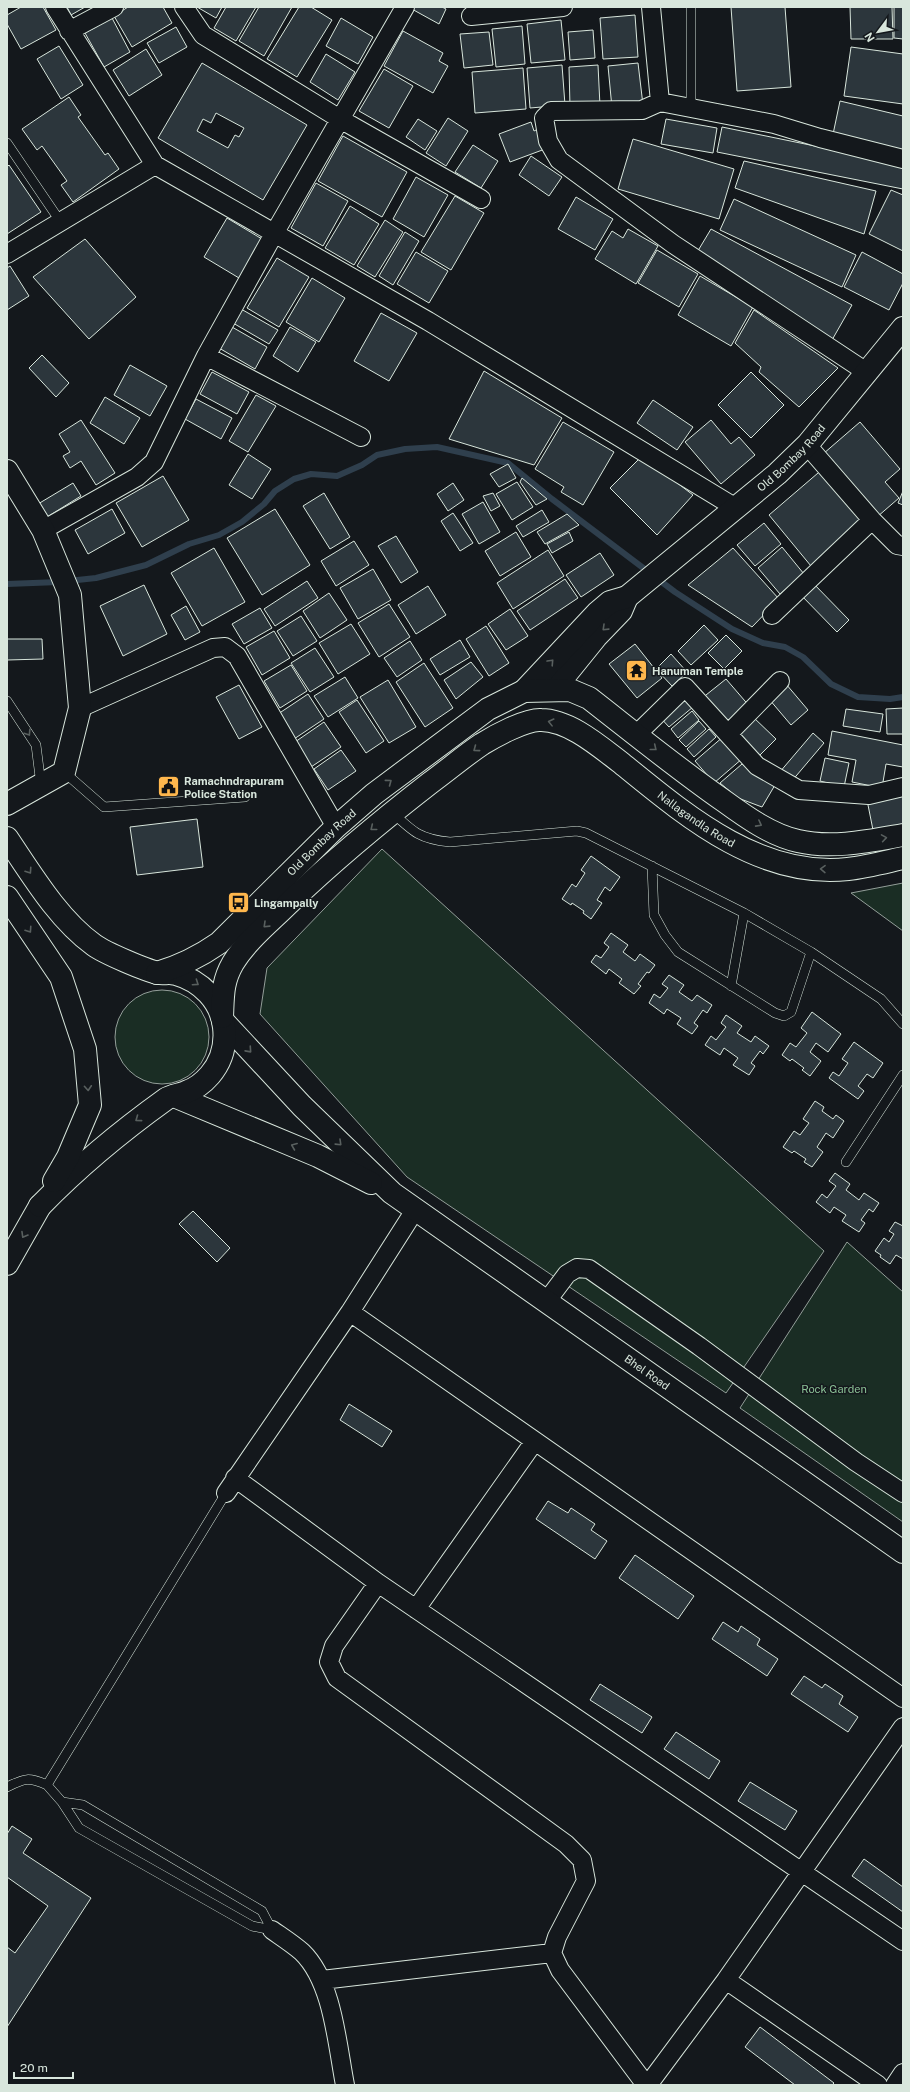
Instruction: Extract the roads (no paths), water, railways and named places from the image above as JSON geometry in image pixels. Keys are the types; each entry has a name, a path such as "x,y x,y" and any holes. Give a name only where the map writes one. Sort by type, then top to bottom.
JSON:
{"main road":[{"name":"Old Bombay Road","path":"635,591 777,474 807,445 868,373 903,328"},
{"path":"7,471 45,536 70,595 80,708 64,772 7,804"},
{"path":"554,689 596,637 621,611 635,591"},
{"path":"524,691 597,613 610,602 635,591"},
{"path":"524,691 554,689 570,690 590,698 697,783 757,824 797,841 819,844 846,844 903,835"},
{"name":"Old Bombay Road","path":"158,973 198,958 219,943 336,827 374,794 488,709 524,691"},
{"name":"Nallagandla Road","path":"510,729 541,719 587,736 666,800 712,832 751,852 782,863 817,869 847,869 903,858"},
{"name":"Old Bombay Road","path":"40,1206 74,1172 116,1135 170,1096 188,1092 210,1075 218,1062 223,1049 225,1035 222,1019 223,986 233,963 250,941 354,842 482,744 510,729"},
{"path":"7,838 31,875 79,933 96,946 158,973 174,974 190,979 204,988 215,1002 222,1019 302,1106 392,1194"},
{"path":"846,844 847,869"},
{"path":"7,897 61,977 85,1049 90,1105 68,1157 7,1264"},
{"path":"174,1096 318,1156 392,1194"},
{"name":"Bhel Road","path":"392,1194 903,1552"}],"street":[{"path":"55,7 155,165 275,232 434,325 736,508"},
{"path":"69,31 114,7"},
{"path":"184,7 203,35 340,119 481,199"},
{"path":"45,536 137,478 154,462 206,356 275,232 405,7"},
{"path":"471,16 517,10 563,7"},
{"path":"651,7 660,102"},
{"path":"868,373 673,244 559,160 548,141 544,118 551,111 642,110 660,102 774,124 820,138 903,159"},
{"path":"7,254 155,165"},
{"path":"206,356 361,437"},
{"path":"807,445 872,520 897,546 903,546"},
{"path":"772,615 872,520"},
{"path":"80,708 213,648 225,647 237,656 336,827"},
{"path":"728,734 780,681"},
{"path":"637,734 685,687 757,766 799,790 869,795 903,787"},
{"path":"415,1210 350,1312 230,1485 378,1582 903,1941"},
{"path":"546,1302 568,1274 577,1268 589,1269 699,1346 856,1462 903,1493"},
{"path":"350,1312 534,1442 903,1698"},
{"path":"416,1609 534,1442"},
{"path":"378,1582 334,1646 329,1662 337,1678 566,1844 582,1860 586,1881 557,1937 552,1953 560,1970 647,2085 726,1980 903,1727"},
{"path":"272,1930 302,1952 322,1980 328,1998 345,2085"},
{"path":"322,1980 552,1953"},
{"path":"726,1980 878,2085"},
{"path":"895,2085 903,2073"}],"lane":[{"path":"691,7 691,108"},
{"path":"7,143 60,221"},
{"path":"7,701 36,745 41,785"},
{"path":"64,772 104,807 245,797"},
{"path":"392,812 416,834 434,841 450,842 577,831 597,838 744,912 811,952 881,999 903,1024"},
{"path":"652,866 654,915 665,935 678,952 731,986 784,1016 791,1012 794,1006 811,952"},
{"path":"731,986 744,912"},
{"path":"846,1162 903,1075"},
{"path":"47,1785 230,1485"},
{"path":"7,1787 21,1780 32,1779 47,1785 62,1802 79,1828 252,1926 272,1930"},
{"path":"62,1802 83,1805 262,1911 272,1930"}],"waterway":[{"path":"68,581 96,578 146,565 189,544 219,535 242,522 264,504 275,491 294,479 311,474 337,476 362,465 377,455 405,449 437,447 508,463 552,499 675,592 732,629 763,643 785,647 803,657 831,684 858,697 890,699 903,697"},
{"path":"7,584 59,582"}],"place":[{"name":"Hanuman Temple","path":"636,671"},
{"name":"Ramachndrapuram Police Station","path":"168,787"},
{"name":"Lingampally","path":"239,903"}],"park label":[{"name":"Rock Garden","path":"834,1389"}]}
